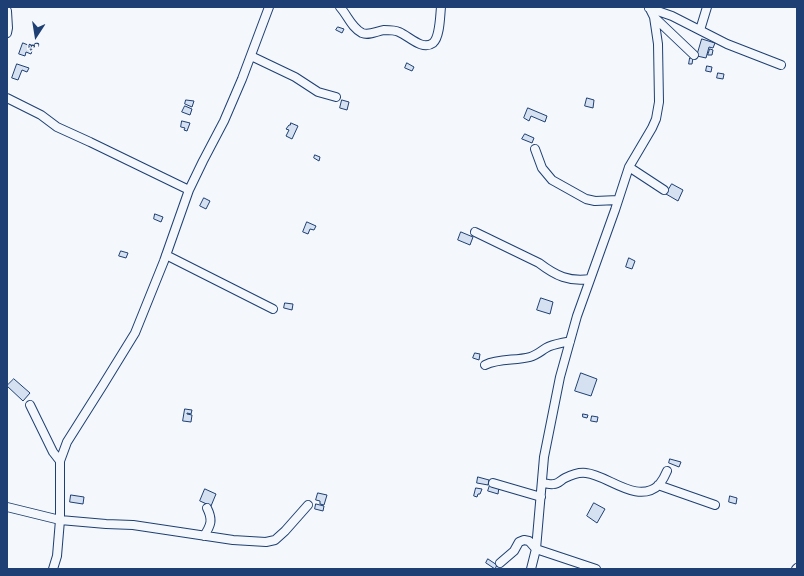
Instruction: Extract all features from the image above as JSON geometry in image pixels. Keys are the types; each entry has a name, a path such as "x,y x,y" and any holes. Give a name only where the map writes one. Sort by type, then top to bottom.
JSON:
{"street":[{"path":"53,569 57,556 60,520 60,461 67,442 135,333 190,190 203,160 224,120 251,56 269,7"},
{"path":"340,7 351,23 365,34 384,30 397,31 420,44 427,46 436,39 441,7"},
{"path":"649,7 672,16 727,44 780,65"},
{"path":"531,569 536,549 544,457 560,377 577,316 629,167 652,128 656,118 659,102 658,44 654,17 649,7"},
{"path":"700,30 707,7"},
{"path":"7,11 7,33"},
{"path":"654,17 694,55"},
{"path":"251,56 295,77 318,92 336,97"},
{"path":"7,98 41,115 57,127 190,190"},
{"path":"535,149 542,168 552,180 586,199 595,201 618,200"},
{"path":"629,167 664,190"},
{"path":"475,232 539,263 566,279 579,281 590,279"},
{"path":"166,255 273,309"},
{"path":"485,365 494,361 524,359 539,354 547,347 570,341"},
{"path":"30,405 50,446 60,461"},
{"path":"542,483 555,484 580,472 586,472 640,492 647,491 658,485 667,472"},
{"path":"493,483 541,497"},
{"path":"658,485 716,505"},
{"path":"7,507 60,520 133,525 240,541 266,542 275,540 308,505"},
{"path":"204,536 211,521 211,515 208,508"},
{"path":"500,563 514,551 520,542 524,540 529,541 536,549 596,569"}],"building":[{"path":"338,27 344,29 342,33 336,30"},
{"path":"702,39 715,43 713,48 709,47 706,58 697,56"},
{"path":"23,43 33,47 31,54 26,52 25,56 19,54"},
{"path":"710,49 713,50 712,55 708,55"},
{"path":"690,58 693,58 692,64 689,64"},
{"path":"407,63 414,67 412,71 405,68"},
{"path":"17,64 29,68 27,72 22,70 18,80 12,78"},
{"path":"707,66 712,67 711,72 706,71"},
{"path":"718,73 724,74 723,79 717,78"},
{"path":"587,98 594,100 593,108 585,106"},
{"path":"186,100 194,101 192,107 185,104"},
{"path":"342,100 349,102 347,110 340,108"},
{"path":"185,106 192,109 190,115 182,112"},
{"path":"528,108 547,116 545,122 531,116 529,121 524,118"},
{"path":"182,121 190,123 187,131 184,130 185,128 181,127"},
{"path":"291,123 298,126 292,139 286,136 289,130 286,129"},
{"path":"525,134 534,138 532,143 522,139"},
{"path":"315,155 320,157 319,161 314,158"},
{"path":"672,184 683,190 678,201 666,194"},
{"path":"204,198 210,201 206,209 200,206"},
{"path":"155,214 163,217 161,222 154,219"},
{"path":"307,222 316,226 314,230 310,229 308,234 303,232"},
{"path":"461,232 473,237 470,245 458,240"},
{"path":"121,251 128,253 126,258 119,256"},
{"path":"629,258 635,261 632,269 626,267"},
{"path":"541,298 553,302 550,314 537,310"},
{"path":"285,303 293,304 292,310 284,308"},
{"path":"475,353 480,354 479,360 473,358"},
{"path":"581,373 597,379 591,396 575,391"},
{"path":"14,379 30,393 23,401 7,386"},
{"path":"185,409 192,410 191,414 187,413 192,415 191,422 183,421"},
{"path":"583,414 588,415 587,418 583,417"},
{"path":"592,416 598,417 597,422 591,421"},
{"path":"670,459 681,462 679,467 669,463"},
{"path":"478,477 489,480 488,485 477,483"},
{"path":"490,485 499,487 498,494 488,491"},
{"path":"476,488 482,489 477,497 474,496"},
{"path":"205,489 216,494 211,506 200,501"},
{"path":"318,493 327,495 324,505 320,504 320,501 316,500"},
{"path":"71,495 84,497 83,504 70,502"},
{"path":"730,496 737,498 736,504 729,502"},
{"path":"594,503 605,509 597,523 587,516"},
{"path":"316,504 324,506 323,511 315,509"},
{"path":"488,559 497,565 495,569 486,563"}]}
